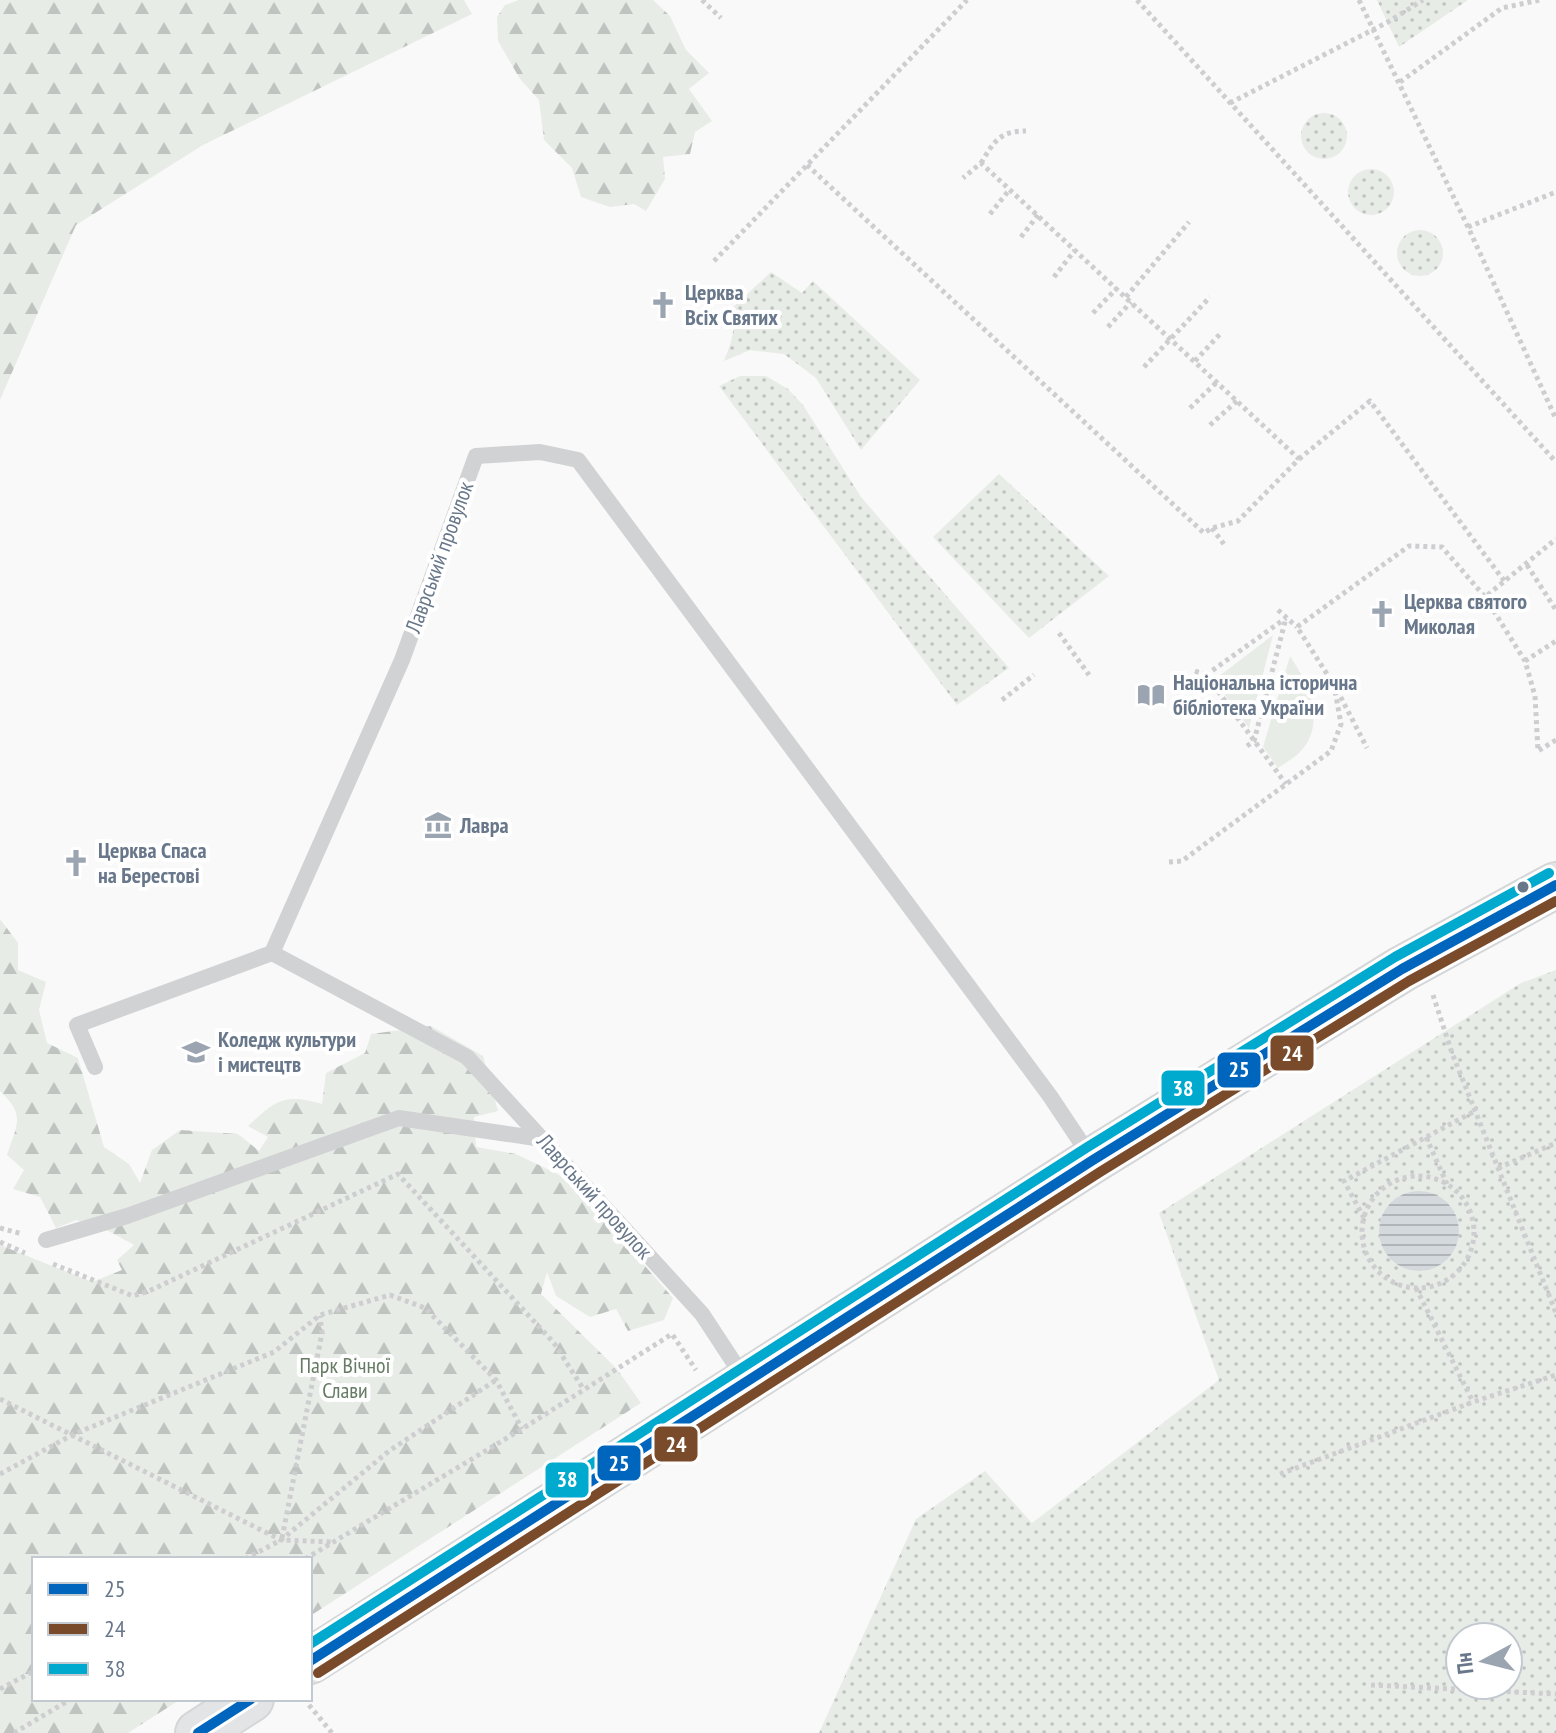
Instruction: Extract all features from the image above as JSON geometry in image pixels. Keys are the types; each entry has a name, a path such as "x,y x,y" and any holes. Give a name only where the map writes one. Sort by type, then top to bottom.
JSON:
{"main road":[{"path":"312,1660 1093,1160 1402,969 1556,885"},
{"path":"198,1733 248,1701"}],"lane":[{"name":"Лаврський провулок","path":"746,1381 702,1314 467,1057 272,953 402,660 476,456 540,452 578,460 1050,1096 1093,1160"},
{"path":"95,1067 77,1025 272,953"},
{"path":"46,1240 127,1216 399,1118 542,1139"}],"path":[{"path":"702,0 721,18"},
{"path":"714,261 967,0"},
{"path":"1137,0 1556,462"},
{"path":"1359,0 1556,419"},
{"path":"1230,103 1374,29 1423,0"},
{"path":"1400,82 1502,8 1540,0"},
{"path":"963,178 981,163 997,139 1013,131 1026,131"},
{"path":"981,163 1299,459"},
{"path":"807,165 1204,533 1238,521 1299,459 1370,401 1505,582"},
{"path":"990,214 1010,189"},
{"path":"1468,227 1556,192"},
{"path":"1021,237 1038,215"},
{"path":"1126,297 1189,222"},
{"path":"1054,277 1075,250"},
{"path":"1093,313 1117,288"},
{"path":"1144,367 1210,297"},
{"path":"1108,327 1131,302"},
{"path":"1195,361 1221,333"},
{"path":"1190,408 1217,382"},
{"path":"1210,425 1237,401"},
{"path":"1212,528 1226,547"},
{"path":"1485,597 1556,539"},
{"path":"1297,627 1409,546 1442,547 1485,597 1525,661 1535,696 1538,751 1556,740"},
{"path":"1527,565 1556,610"},
{"path":"1278,610 1297,627 1334,685 1367,748"},
{"path":"1206,675 1286,618"},
{"path":"1247,746 1254,741 1286,618"},
{"path":"1059,633 1089,675"},
{"path":"1525,661 1556,641"},
{"path":"1195,671 1206,675 1286,784"},
{"path":"1002,700 1034,675"},
{"path":"1169,862 1182,861 1331,751 1341,724 1334,685"},
{"path":"1429,983 1475,1111 1556,1313"},
{"path":"1364,1218 1344,1181 1475,1111"},
{"path":"1426,1137 1448,1185"},
{"path":"1498,1168 1556,1143"},
{"path":"41,1259 133,1296 398,1174 554,1343 584,1390"},
{"path":"1422,1175 1448,1185 1468,1206 1474,1225 1473,1244 1465,1262 1452,1277 1435,1286 1416,1288 1400,1285 1385,1277 1373,1266 1365,1251 1362,1234 1364,1218 1372,1200 1385,1186 1402,1178 1422,1175"},
{"path":"0,1242 28,1254"},
{"path":"1416,1288 1473,1402"},
{"path":"0,1474 74,1434 274,1352 320,1315 390,1295 425,1308 496,1380 522,1429"},
{"path":"281,1540 322,1333 320,1315"},
{"path":"308,1557 522,1429 672,1334"},
{"path":"1280,1474 1473,1402 1556,1375"},
{"path":"249,1557 281,1540 389,1451 496,1380"},
{"path":"0,1399 281,1540 334,1542"},
{"path":"0,1689 32,1672"},
{"path":"1371,1685 1556,1694"},
{"path":"14,1733 68,1701"},
{"path":"309,1705 332,1733"}],"green space":[{"path":"0,0 464,0 472,14 203,145 76,225 0,400"},
{"path":"519,0 653,0 670,16 686,50 709,73 689,89 712,121 695,132 690,154 663,157 665,179 646,211 634,204 610,207 581,197 572,168 544,140 539,100 520,79 498,41 497,17 505,5"},
{"path":"1377,0 1468,0 1399,47"},
{"path":"1324,113 1340,120 1347,136 1340,152 1324,159 1308,152 1301,136 1308,120"},
{"path":"1371,169 1387,176 1394,192 1387,208 1371,215 1355,208 1348,192 1355,176"},
{"path":"1420,230 1436,237 1443,253 1436,269 1420,276 1404,269 1397,253 1404,237"},
{"path":"771,272 802,293 813,281 920,380 861,450 816,378 784,354 750,350 724,361 733,334 733,307"},
{"path":"740,376 766,376 788,389 803,405 861,497 1009,668 957,705 719,386"},
{"path":"999,474 1109,576 1029,638 933,537"},
{"path":"1273,635 1249,728 1214,680"},
{"path":"1290,656 1308,691 1314,717 1308,742 1299,753 1278,768 1263,747"},
{"name":"Парк Вічної Слави","path":"0,919 18,943 18,970 46,982 39,1010 47,1043 78,1058 104,1147 129,1164 140,1183 152,1150 180,1130 238,1134 259,1151 268,1137 248,1126 266,1110 289,1099 322,1104 326,1073 365,1053 371,1034 431,1026 483,1056 498,1111 474,1117 476,1147 516,1154 570,1180 673,1298 664,1320 628,1331 616,1309 590,1317 556,1296 547,1272 541,1294 617,1369 641,1403 312,1615 312,1557 32,1557 32,1701 178,1701 128,1733 0,1733 0,1245 92,1282 122,1270 117,1260 134,1245 103,1228 76,1220 56,1228 40,1197 13,1189 24,1170 7,1155 17,1121 13,1107 0,1091"},
{"path":"1556,970 1556,1733 819,1733 916,1519 985,1471 1032,1523 1219,1380 1159,1213 1521,983"}],"shaded area":[{"path":"1419,1191 1434,1194 1447,1203 1456,1216 1459,1231 1456,1246 1447,1259 1434,1268 1419,1271 1404,1268 1391,1259 1382,1246 1379,1231 1382,1216 1391,1203 1404,1194"}],"transit line":[{"name":"38","path":"312,1643 1086,1148 1395,957 1549,873"},
{"name":"25","path":"312,1660 1093,1160 1402,969 1556,885"},
{"name":"24","path":"318,1673 1100,1172 1409,981 1556,901"},
{"name":"25","path":"198,1733 248,1701"}],"place":[{"name":"Церква Всіх Святих","path":"663,305"},
{"name":"Церква святого Миколая","path":"1382,614"},
{"name":"Національна історична бібліотека України","path":"1151,695"},
{"name":"Лавра","path":"438,825"},
{"name":"Церква Спаса на Берестові","path":"76,863"},
{"name":"Коледж культури і мистецтв","path":"196,1052"}]}
